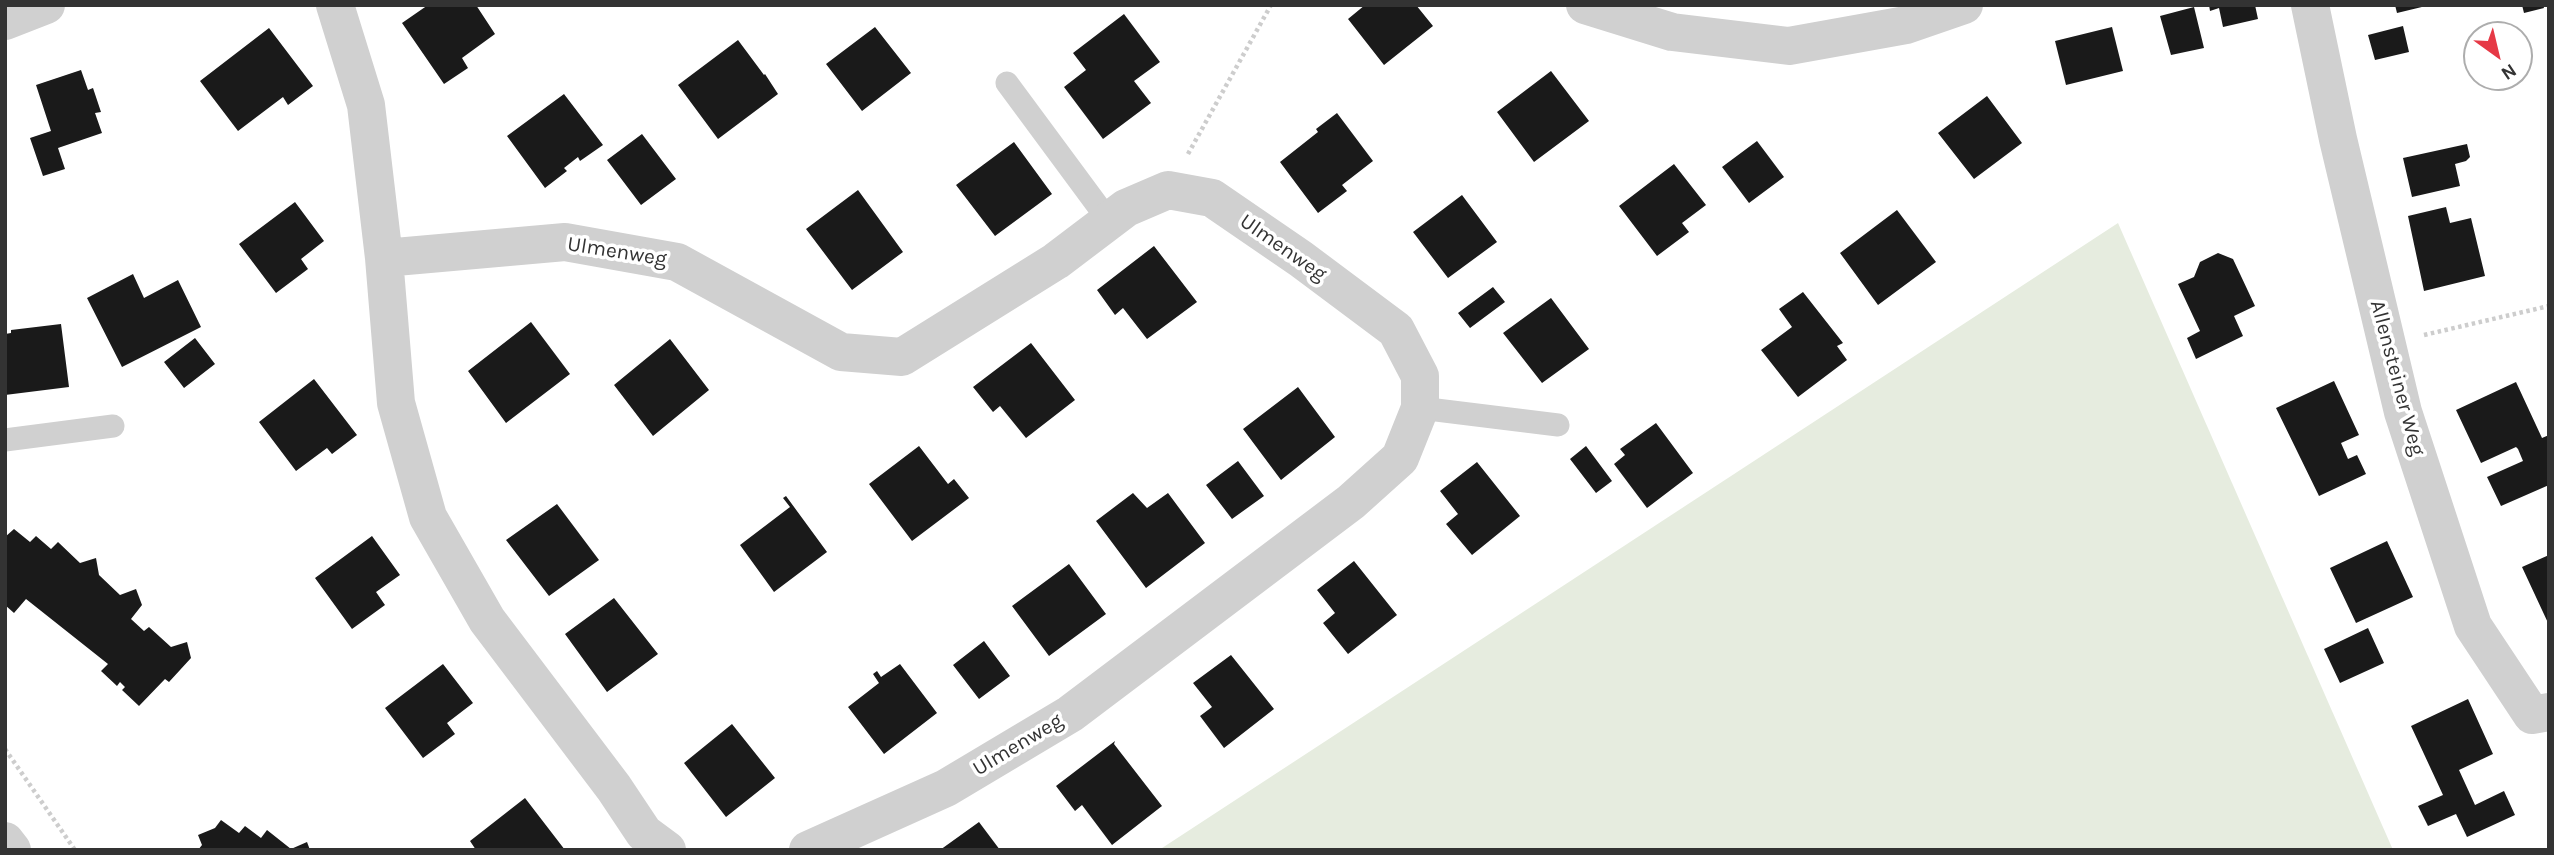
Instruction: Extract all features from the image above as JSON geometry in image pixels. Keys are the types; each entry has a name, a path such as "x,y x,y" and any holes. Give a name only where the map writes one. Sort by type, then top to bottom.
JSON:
{"street":[{"path":"5,21 46,5"},
{"path":"335,5 366,104 384,258 396,403 428,517 487,620 644,833 667,850"},
{"path":"1585,5 1672,32 1789,46 1906,25 1964,5"},
{"name":"Allensteiner Weg","path":"2310,5 2338,139 2403,412 2473,626 2532,715 2549,712"},
{"name":"Ulmenweg","path":"384,258 565,243 677,262 841,352 902,357 1056,261 1126,208 1168,190 1212,198 1301,259 1396,330 1420,376 1420,408 1400,458 1351,502 1070,714 946,788 808,850"},
{"path":"5,841 12,850"}],"lane":[{"path":"1007,83 1109,221"},
{"path":"1420,408 1558,425"},
{"path":"5,440 113,426"}],"path":[{"path":"1168,190 1271,5"},
{"path":"2386,344 2549,306"},
{"path":"5,749 75,850"}],"shaded area":[{"path":"2118,223 2393,850 1159,850"}],"building":[{"path":"428,5 476,5 495,34 462,58 468,68 444,84 402,23"},
{"path":"1365,5 1416,5 1433,26 1384,65 1348,19"},
{"path":"2209,5 2255,5 2258,19 2223,27 2219,8 2210,11"},
{"path":"2395,5 2426,5 2426,6 2397,13"},
{"path":"2522,5 2543,5 2544,8 2524,13"},
{"path":"2194,7 2204,48 2171,55 2160,16"},
{"path":"1124,14 1160,62 1134,81 1151,103 1103,139 1064,87 1086,70 1073,53"},
{"path":"2403,26 2409,52 2375,60 2368,35"},
{"path":"875,27 911,73 862,111 826,64"},
{"path":"2112,27 2123,71 2066,85 2055,41"},
{"path":"269,28 313,86 288,105 283,97 238,131 200,81"},
{"path":"738,40 778,94 718,139 678,85"},
{"path":"81,70 88,90 93,88 101,112 95,113 102,133 58,148 65,169 43,176 30,138 51,131 36,85"},
{"path":"1551,71 1589,121 1534,162 1497,112"},
{"path":"564,94 603,145 580,161 578,157 564,168 567,171 545,188 507,136"},
{"path":"1987,96 2022,143 1974,179 1938,133"},
{"path":"1337,113 1373,161 1342,185 1347,191 1318,213 1280,162"},
{"path":"642,134 676,179 641,205 607,160"},
{"path":"1757,141 1784,177 1749,203 1722,167"},
{"path":"1014,142 1052,194 995,236 956,185"},
{"path":"2467,144 2470,157 2455,164 2460,186 2412,197 2403,158"},
{"path":"1674,164 1706,205 1682,223 1689,232 1657,256 1619,206"},
{"path":"858,190 903,252 852,290 806,229"},
{"path":"1462,195 1497,242 1448,278 1413,232"},
{"path":"295,202 324,241 301,259 308,269 276,293 239,244"},
{"path":"2446,207 2450,223 2471,218 2485,276 2424,291 2408,216"},
{"path":"1897,210 1936,262 1878,305 1840,253"},
{"path":"1154,246 1197,302 1147,339 1123,308 1115,315 1097,290"},
{"path":"2218,253 2233,259 2255,306 2234,316 2243,336 2196,359 2187,338 2200,331 2178,284 2194,277 2200,262"},
{"path":"133,274 144,298 178,280 201,327 122,367 87,298"},
{"path":"1493,287 1505,302 1470,328 1458,313"},
{"path":"1803,292 1843,343 1837,346 1847,360 1798,397 1761,350 1792,327 1779,309"},
{"path":"1551,298 1589,349 1542,383 1503,333"},
{"path":"531,322 570,374 506,423 468,371"},
{"path":"61,324 69,387 5,395 5,334 11,333 11,330"},
{"path":"195,338 215,364 184,388 164,362"},
{"path":"670,339 709,390 653,436 614,385"},
{"path":"1031,343 1075,400 1026,438 1000,406 993,412 973,387"},
{"path":"314,379 357,435 332,454 327,448 296,471 259,422"},
{"path":"2334,381 2359,435 2341,443 2348,459 2357,455 2366,474 2319,496 2276,408"},
{"path":"2516,382 2542,438 2549,435 2549,485 2501,506 2487,477 2523,461 2518,449 2516,447 2481,463 2456,410"},
{"path":"1298,387 1335,437 1281,480 1243,429"},
{"path":"1656,423 1693,473 1647,508 1614,464 1625,455 1620,449"},
{"path":"919,446 948,484 954,479 969,498 912,541 869,484"},
{"path":"1586,446 1612,481 1596,493 1570,459"},
{"path":"1238,461 1264,496 1232,519 1206,485"},
{"path":"1477,462 1520,516 1472,555 1446,524 1458,514 1440,491"},
{"path":"1133,493 1147,508 1168,493 1205,543 1146,588 1096,521"},
{"path":"786,496 827,552 774,592 740,545 790,507 783,498"},
{"path":"557,504 599,560 549,596 506,540"},
{"path":"14,529 30,542 36,536 51,549 58,542 80,563 96,558 99,575 120,595 136,589 142,605 131,619 144,631 149,627 171,647 187,642 191,658 169,682 165,679 139,706 122,690 125,687 120,682 117,686 101,671 108,664 26,599 14,613 5,605 5,537"},
{"path":"372,536 400,575 376,592 385,605 352,629 315,578"},
{"path":"2387,541 2413,597 2356,623 2330,568"},
{"path":"2549,555 2549,625 2522,567"},
{"path":"1354,561 1397,615 1348,654 1323,623 1335,613 1317,590"},
{"path":"1069,564 1106,614 1049,656 1012,606"},
{"path":"614,598 658,654 607,692 565,634"},
{"path":"2368,628 2384,663 2340,683 2324,649"},
{"path":"984,641 1010,676 979,699 953,665"},
{"path":"1231,655 1274,709 1224,748 1200,716 1212,707 1193,683"},
{"path":"443,664 473,703 447,723 455,734 423,758 385,708"},
{"path":"900,664 937,713 884,754 848,707 879,683 873,674 877,671 881,677"},
{"path":"2468,699 2493,754 2459,770 2475,805 2504,791 2515,815 2467,837 2456,814 2428,826 2418,806 2443,795 2411,726"},
{"path":"732,724 775,778 726,817 684,763"},
{"path":"1115,741 1114,744 1162,806 1112,845 1082,805 1075,811 1056,786"},
{"path":"525,798 565,850 476,850 470,841"},
{"path":"221,820 239,833 245,826 261,838 267,830 291,849 307,842 310,850 198,850 202,845 198,835 215,828"},
{"path":"979,822 1000,850 940,850"}]}
